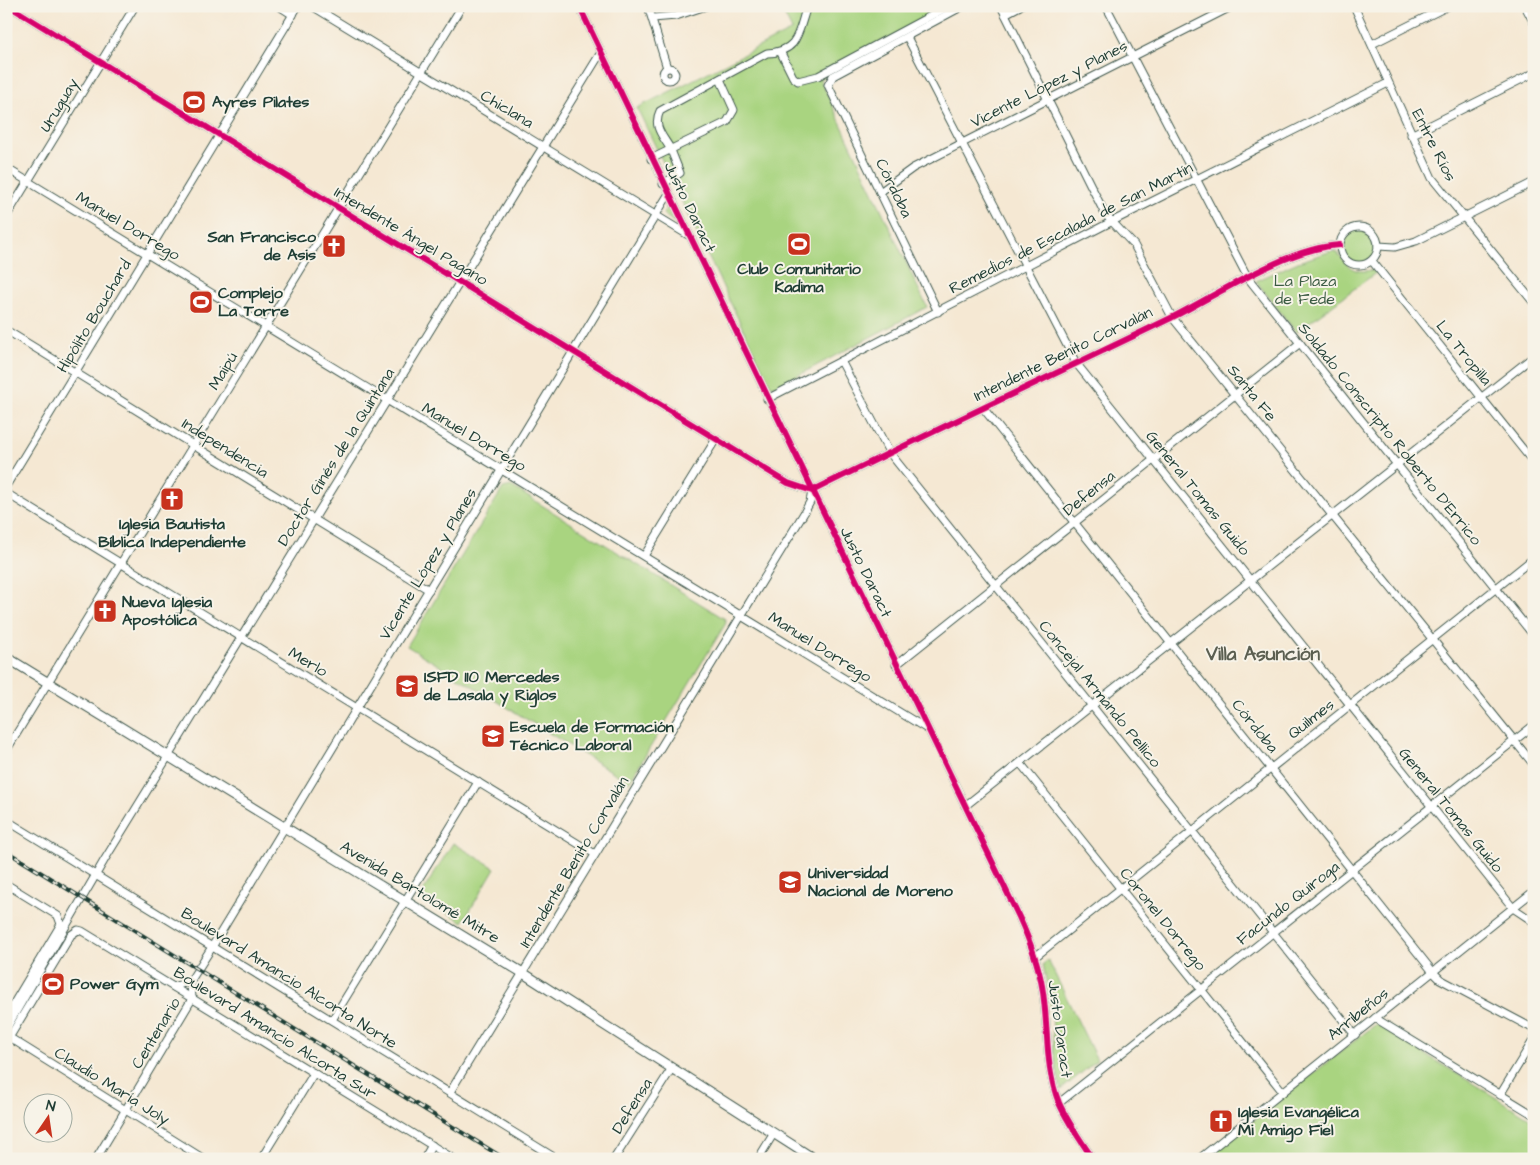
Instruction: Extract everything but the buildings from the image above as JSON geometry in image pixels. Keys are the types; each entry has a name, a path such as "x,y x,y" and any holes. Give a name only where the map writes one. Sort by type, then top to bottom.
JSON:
{"main road":[{"name":"Avenida Bartolomé Mitre","path":"6,657 406,900 814,1159"}],"street":[{"name":"Intendente Ángel Pagano","path":"9,6 716,439 799,488 812,491"},
{"name":"Uruguay","path":"6,217 135,6"},
{"path":"279,6 293,15"},
{"name":"Hipólito Bouchard","path":"6,486 298,6"},
{"name":"Chiclana","path":"312,6 688,236"},
{"name":"Maipú","path":"6,751 462,6"},
{"name":"Justo Daract","path":"579,6 668,195 1019,917 1035,957 1042,985 1049,1062 1059,1103 1075,1133 1094,1159"},
{"path":"648,6 667,68"},
{"path":"652,18 676,16 706,6"},
{"path":"664,184 680,173 670,149 660,134 657,121 660,111 767,53 781,53 794,42 807,6"},
{"path":"781,53 793,77 798,80 818,76 949,6"},
{"path":"907,37 963,6"},
{"name":"Santa Fe","path":"1001,6 1105,214 1134,245 1172,317 1334,515 1534,765"},
{"path":"1005,14 1020,6"},
{"name":"Soldado Conscripto Roberto D'Errico","path":"1106,6 1248,278 1534,636"},
{"name":"Entre Ríos","path":"1354,6 1411,135 1440,190 1534,304"},
{"path":"1372,44 1448,6"},
{"path":"1525,6 1534,23"},
{"name":"Vicente López y Planes","path":"880,192 913,168 1230,7"},
{"name":"Córdoba","path":"907,37 833,76 828,85 938,312"},
{"name":"General Tomas Guido","path":"907,37 1076,363 1512,908 1534,922"},
{"name":"Doctor Ginés de la Quintana","path":"6,1029 168,756 600,54"},
{"path":"1411,135 1534,73"},
{"path":"651,158 727,122 734,110 720,79"},
{"name":"Remedios de Escalada de San Martín","path":"767,399 1195,179 1388,83"},
{"name":"Manuel Dorrego","path":"6,168 928,730"},
{"path":"1378,246 1403,246 1534,182"},
{"name":"Vicente López y Planes","path":"191,980 286,828 668,195"},
{"path":"1358,227 1375,235 1378,246 1377,253 1372,261 1360,265 1348,262 1341,251 1340,244 1346,233 1358,227"},
{"name":"Intendente Benito Corvalán","path":"450,1092 807,508 812,491 889,452 1172,317 1285,260 1314,249 1340,244"},
{"name":"La Tropilla","path":"1372,261 1534,463"},
{"name":"Independencia","path":"6,330 429,590"},
{"name":"Defensa","path":"896,665 1300,343"},
{"path":"966,806 1534,356"},
{"name":"Concejal Armando Pellico","path":"841,361 889,452 1355,1034"},
{"name":"Córdoba","path":"983,408 1433,972 1440,979 1534,1029"},
{"path":"644,556 716,439"},
{"name":"Merlo","path":"6,494 596,854"},
{"name":"Quilmes","path":"1035,957 1534,558"},
{"name":"Facundo Quiroga","path":"1059,1103 1534,725"},
{"name":"Coronel Dorrego","path":"1021,764 1284,1092"},
{"path":"332,1020 478,782"},
{"name":"Boulevard Amancio Alcorta Norte","path":"6,820 557,1159"},
{"path":"6,884 58,916 61,924 14,1003 6,1025"},
{"name":"Arribeños","path":"1199,1159 1534,891"},
{"name":"Boulevard Amancio Alcorta Sur","path":"8,1037 71,935 78,930 82,931 454,1159"},
{"path":"174,987 191,980 192,999"},
{"name":"Centenario","path":"96,1159 192,999"},
{"path":"1375,1018 1534,1115"},
{"name":"Claudio María Joly","path":"8,1037 204,1159"},
{"path":"1500,1094 1534,1039"},
{"name":"Defensa","path":"614,1159 672,1068"},
{"path":"261,1159 314,1073"},
{"path":"758,1159 774,1133"},
{"path":"424,1159 432,1145"},
{"path":"188,1149 191,1159"}],"green space":[{"name":"Club Comunitario Kadima","path":"780,6 956,6 820,79 927,307 778,386 770,385 637,108 792,30"},
{"path":"669,203 679,224 678,225 663,214"},
{"path":"1359,227 1366,228 1372,233 1377,239 1377,253 1372,259 1366,264 1359,265 1352,264 1346,259 1341,253 1340,246 1341,239 1346,233 1352,228"},
{"name":"La Plaza de Fede","path":"1336,251 1355,270 1377,272 1296,332 1256,281 1298,262"},
{"path":"511,486 725,619 726,623 629,782 407,646 503,488"},
{"path":"453,843 495,868 463,922 420,896"},
{"path":"1048,960 1097,1060 1061,1090 1054,1056 1052,1011 1043,964"},
{"path":"1376,1024 1534,1121 1534,1148 1528,1159 1205,1159"}],"railway":[{"path":"6,851 505,1159"}],"cycle path":[{"path":"9,6 788,483 812,491 1171,318 1275,263 1319,248 1340,245"},
{"path":"579,6 1019,917 1033,951 1040,977 1054,1089 1066,1118 1093,1159"}],"place":[{"name":"Ayres Pilates","path":"194,102"},
{"name":"Club Comunitario Kadima","path":"799,244"},
{"name":"San Francisco de Asis","path":"334,246"},
{"name":"Complejo La Torre","path":"201,302"},
{"name":"Iglesia Bautista Bíblica Independiente","path":"172,499"},
{"name":"Nueva Iglesia Apostólica","path":"105,611"},
{"name":"ISFD 110 Mercedes de Lasala y Riglos","path":"407,686"},
{"name":"Escuela de Formación Técnico Laboral","path":"493,736"},
{"name":"Universidad Nacional de Moreno","path":"790,882"},
{"name":"Power Gym","path":"53,984"},
{"name":"Iglesia Evangélica Mi Amigo Fiel","path":"1221,1121"}],"district":[{"name":"Villa Asunción","path":"1263,654"}]}
